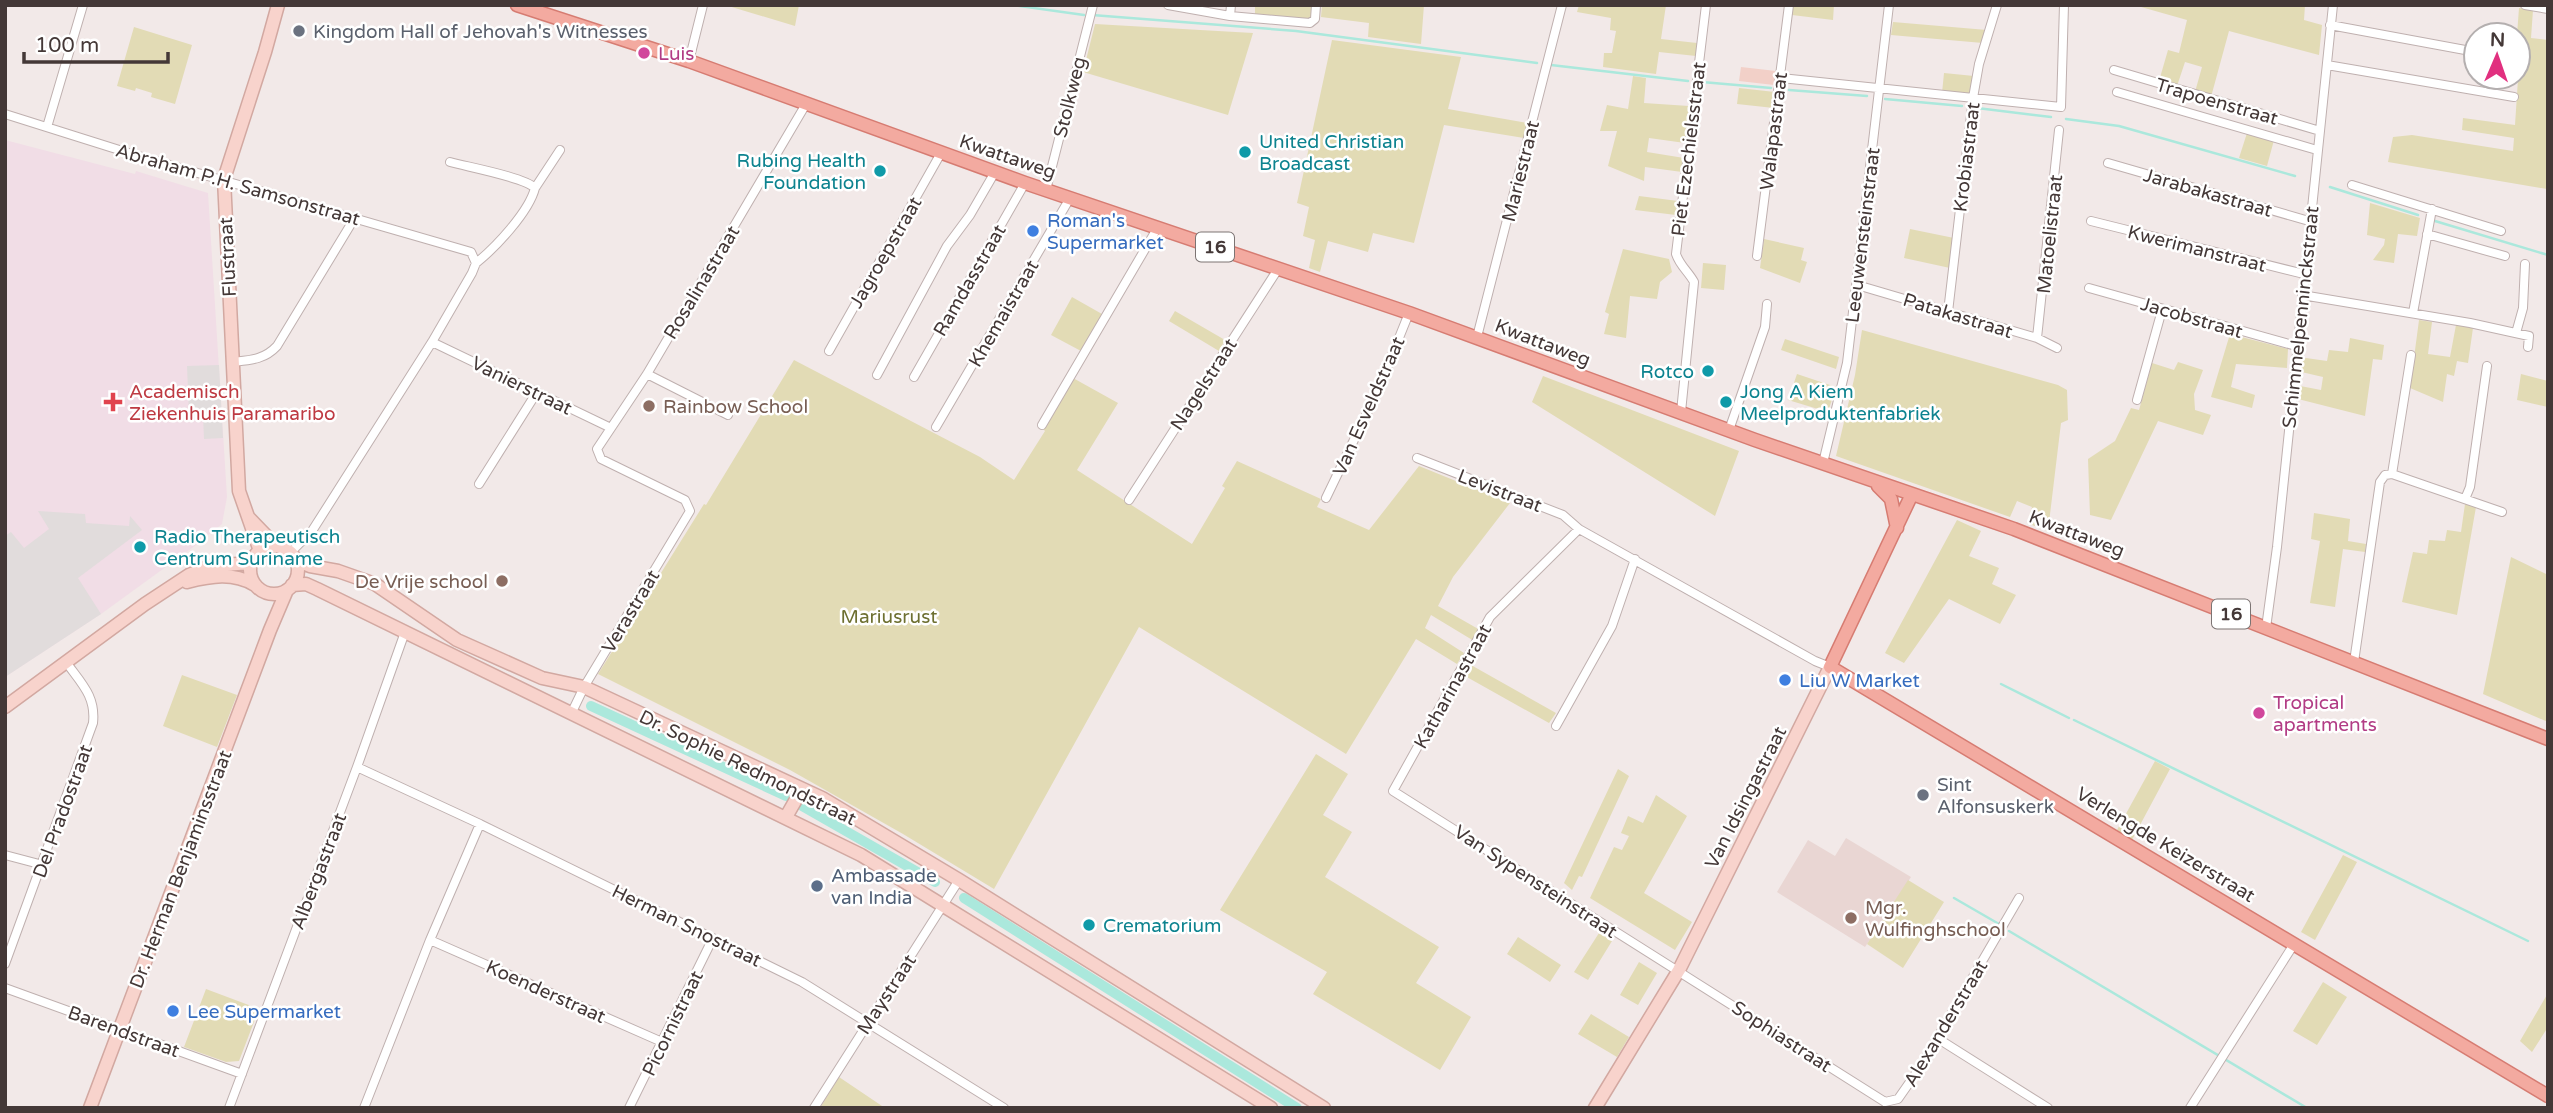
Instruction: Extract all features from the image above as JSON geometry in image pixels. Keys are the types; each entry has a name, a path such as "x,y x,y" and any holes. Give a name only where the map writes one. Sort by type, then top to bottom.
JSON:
{"main road":[{"name":"Kwattaweg","path":"517,5 689,61 1025,183 1409,313 1729,430 2014,529 2548,739"},
{"path":"1867,478 1889,496 1897,528"},
{"name":"Van Idsingastraat","path":"1830,667 1912,494"},
{"name":"Verlengde Keizerstraat","path":"1830,667 2548,1096"}],"street":[{"path":"47,127 83,5"},
{"name":"Flustraat","path":"260,551 239,491 224,180 278,5"},
{"path":"689,61 702,5"},
{"name":"Stolkweg","path":"1046,190 1093,5"},
{"path":"1171,5 1260,20 1310,23 1315,19 1316,5"},
{"path":"1230,16 1231,5"},
{"name":"Mariestraat","path":"1477,337 1562,5"},
{"name":"Piet Ezechielsstraat","path":"1681,412 1694,282 1689,273 1679,265 1676,254 1706,5"},
{"name":"Walapastraat","path":"1757,256 1789,5"},
{"name":"Leeuwensteinstraat","path":"1823,463 1847,363 1889,5"},
{"name":"Krobiastraat","path":"1948,312 1973,98 1979,64 1997,5"},
{"path":"1780,78 2061,107 2064,5"},
{"name":"Schimmelpenninckstraat","path":"2266,628 2277,547 2333,5"},
{"path":"2525,5 2548,9"},
{"path":"2330,25 2462,49"},
{"path":"2327,65 2514,97"},
{"name":"Trapoenstraat","path":"2114,70 2320,131"},
{"path":"2117,92 2318,150"},
{"name":"Rosalinastraat","path":"690,511 685,500 601,459 597,449 647,373 806,104"},
{"name":"Abraham P.H. Samsonstraat","path":"5,114 471,252 476,263"},
{"name":"Matoelistraat","path":"2037,338 2059,130"},
{"path":"293,556 312,531 432,342 476,263 495,248 509,230 560,150"},
{"name":"Jagroepstraat","path":"829,351 941,153"},
{"path":"450,162 515,179 535,188"},
{"name":"Jarabakastraat","path":"2108,163 2309,221"},
{"path":"877,375 947,246 970,215 995,172"},
{"name":"Ramdasstraat","path":"914,377 1025,183"},
{"path":"2352,185 2501,230"},
{"name":"Khemaistraat","path":"936,428 1070,198"},
{"path":"2413,313 2432,209"},
{"path":"232,362 269,355 277,346 354,219"},
{"name":"Kwerimanstraat","path":"2091,221 2304,274"},
{"path":"1042,425 1158,227"},
{"path":"2427,234 2505,256"},
{"path":"2516,333 2523,309 2525,264"},
{"name":"Nagelstraat","path":"1129,500 1278,269"},
{"name":"Patakastraat","path":"1857,285 2037,338 2057,348"},
{"name":"Jacobstraat","path":"2089,288 2296,346"},
{"path":"2302,295 2516,333 2529,336 2528,347"},
{"path":"1729,430 1765,327 1767,304"},
{"path":"2137,400 2162,310"},
{"name":"Van Esveldstraat","path":"1326,498 1378,390 1409,313"},
{"name":"Vanierstraat","path":"432,342 611,428"},
{"path":"2392,474 2411,355"},
{"path":"2465,499 2470,487 2487,366"},
{"path":"647,373 728,415"},
{"path":"479,484 537,392"},
{"name":"Levistraat","path":"1417,458 1563,515 1579,529"},
{"path":"2354,662 2380,482 2385,475 2392,474 2502,512"},
{"name":"Verastraat","path":"572,712 584,687 690,511"},
{"name":"Flustraat","path":"247,516 276,546"},
{"name":"Verlengde Keizerstraat","path":"1579,529 1830,667"},
{"name":"Katharinastraat","path":"1393,791 1490,617 1579,529"},
{"path":"170,588 224,576 241,578 260,589 276,593 290,587 298,571 293,556 276,546 260,551 251,563 251,576 260,589"},
{"name":"Dr. Sophie Redmondstraat","path":"293,556 305,564 338,571 375,584 457,640 542,678 584,687 802,789 959,880 1324,1108"},
{"path":"1556,726 1612,626 1636,559"},
{"path":"5,707 189,575 210,566 251,563"},
{"name":"Dr. Sophie Redmondstraat","path":"290,587 310,586 861,855 1262,1106"},
{"name":"Dr. Herman Benjaminsstraat","path":"90,1108 270,630 290,587"},
{"name":"Dr. Herman Benjaminsstraat","path":"260,589 271,609 270,630"},
{"name":"Albergastraat","path":"229,1108 405,632"},
{"name":"Del Pradostraat","path":"5,964 93,723 95,708 89,694 66,662"},
{"name":"Van Idsingastraat","path":"1595,1108 1679,970 1830,667"},
{"name":"Herman Snostraat","path":"357,767 480,824 802,982 1004,1108"},
{"path":"786,817 802,789"},
{"name":"Van Sypensteinstraat","path":"1393,791 1679,970"},
{"path":"364,1108 430,940 480,824"},
{"path":"5,855 43,865"},
{"name":"Maystraat","path":"814,1108 959,880"},
{"name":"Alexanderstraat","path":"1883,1105 1898,1099 2020,898"},
{"name":"Picornistraat","path":"629,1108 713,938"},
{"name":"Koenderstraat","path":"430,940 662,1042"},
{"path":"2190,1108 2294,944"},
{"name":"Sophiastraat","path":"1679,970 1883,1105"},
{"name":"Barendstraat","path":"5,988 242,1074"},
{"path":"1937,1038 2048,1108"}],"shaded area":[{"name":"Academisch Ziekenhuis Paramaribo","path":"5,140 135,174 136,171 208,193 227,497 222,524 101,614 5,677"},
{"path":"219,365 223,438 204,439 203,416 189,415 187,366"},
{"path":"38,511 85,514 86,523 129,526 130,516 142,530 78,578 101,614 5,677 5,536 11,532 24,548 49,529"},
{"name":"Mgr. Wulfinghschool","path":"1846,838 1911,877 1865,947 1777,892 1808,840 1835,856"}],"green space":[{"path":"725,5 799,5 795,26"},
{"path":"1255,5 1317,5 1316,20 1301,18 1298,21 1255,16"},
{"path":"1322,5 1424,5 1421,44 1368,37 1369,23 1321,17"},
{"path":"1579,5 1666,5 1661,39 1697,43 1696,56 1659,52 1656,74 1603,67 1604,53 1612,53 1616,31 1610,30 1611,18 1577,12"},
{"path":"1793,5 1834,5 1833,20 1792,15"},
{"path":"2134,5 2305,5 2304,20 2322,25 2319,55 2229,31 2211,97 2195,92 2202,67 2185,62 2177,86 2159,81 2168,50 2179,53 2187,20"},
{"path":"2519,8 2533,10 2532,24 2532,21 2518,21"},
{"path":"1893,22 1987,30 1983,43 1891,35"},
{"path":"1095,24 1253,33 1228,115 1083,72"},
{"path":"134,27 192,45 175,104 151,97 152,93 136,88 135,91 117,86"},
{"path":"2532,38 2548,40 2547,189 2388,162 2393,137 2412,135 2513,151 2514,138 2462,130 2463,118 2515,125 2517,91 2532,91"},
{"path":"1332,40 1461,57 1448,109 1528,123 1524,138 1444,125 1414,243 1373,233 1368,252 1328,241 1320,272 1309,268 1315,240 1303,236 1309,207 1297,203"},
{"path":"1944,73 1974,76 1970,93 1942,93"},
{"path":"1633,76 1646,78 1644,103 1689,106 1685,143 1649,138 1647,152 1684,158 1682,172 1645,167 1644,181 1608,166 1617,131 1600,131 1607,105 1628,109"},
{"path":"1739,88 1775,92 1774,108 1737,104"},
{"path":"2247,133 2274,140 2267,166 2239,158"},
{"path":"1639,196 1678,201 1676,215 1635,210"},
{"path":"2370,203 2420,218 2417,236 2398,234 2394,263 2373,260 2384,245 2385,239 2367,235"},
{"path":"1910,229 1954,238 1950,268 1904,258"},
{"path":"1764,239 1804,248 1801,260 1807,262 1800,283 1760,268"},
{"path":"1623,249 1669,259 1672,272 1660,282 1657,299 1630,296 1626,338 1604,334 1609,314 1605,312"},
{"path":"1703,263 1726,265 1724,290 1701,288"},
{"path":"1072,297 1102,314 1081,351 1051,335"},
{"path":"1175,311 1225,340 1219,351 1169,321"},
{"path":"2419,320 2432,322 2428,354 2450,357 2456,325 2473,328 2468,363 2457,361 2454,376 2447,374 2443,402 2410,388"},
{"path":"1862,330 2058,385 2067,390 2068,420 2061,423 2048,531 2027,523 2032,507 2017,501 2010,517 1836,456 1855,375"},
{"path":"2230,334 2288,349 2287,368 2236,364 2231,387 2255,395 2252,408 2211,397"},
{"path":"2350,338 2384,345 2382,360 2373,359 2365,416 2294,398 2295,385 2321,390 2323,377 2297,371 2299,357 2327,361 2329,350 2348,352"},
{"path":"1785,339 1839,357 1836,369 1781,350"},
{"name":"Mariusrust","path":"794,360 980,457 1014,480 1045,431 1043,429 1073,378 1118,403 1077,470 1192,544 1225,488 1222,486 1237,461 1321,499 1317,507 1369,530 1419,466 1510,503 1453,577 1438,606 1480,630 1474,641 1431,615 1425,628 1464,653 1457,664 1416,639 1346,754 1139,627 994,889 790,770 598,674 704,504 706,505"},
{"path":"2178,362 2203,370 2194,394 2195,410 2211,415 2203,435 2158,421 2111,520 2090,515 2088,459 2115,441 2131,408 2139,410 2152,363 2174,370"},
{"path":"1797,374 1836,387 1828,412 1788,400"},
{"path":"2521,374 2548,381 2548,407 2517,400"},
{"path":"1543,376 1739,451 1715,516 1532,402"},
{"path":"2465,504 2476,507 2457,615 2402,602 2413,552 2427,554 2429,540 2445,541 2447,530 2461,532"},
{"path":"2314,513 2350,519 2348,541 2366,544 2365,552 2343,549 2335,607 2310,603 2320,541 2311,539"},
{"path":"1957,520 1981,531 1969,556 1999,568 1992,584 2016,595 2000,624 1949,599 1904,663 1885,653"},
{"path":"2511,557 2548,575 2548,722 2483,694"},
{"path":"1471,665 1556,713 1549,723 1465,676"},
{"path":"182,675 237,695 217,747 163,726"},
{"path":"1316,754 1348,774 1323,815 1352,832 1325,877 1439,947 1416,983 1471,1017 1440,1070 1313,994 1327,972 1220,910"},
{"path":"2155,761 2170,769 2132,840 2117,830"},
{"path":"1618,769 1629,776 1582,877 1579,876 1572,890 1564,883"},
{"path":"1656,795 1687,816 1644,893 1692,922 1675,950 1590,898 1614,847 1622,850 1629,836 1621,833 1628,816 1643,823"},
{"path":"2343,855 2357,862 2315,940 2301,932"},
{"path":"1908,880 1944,902 1903,968 1867,944"},
{"path":"1599,933 1612,941 1588,980 1574,972"},
{"path":"1518,937 1561,965 1550,982 1507,954"},
{"path":"1639,962 1657,973 1638,1005 1620,995"},
{"path":"2323,982 2347,997 2317,1045 2293,1031"},
{"path":"206,989 259,1009 239,1061 226,1062 184,1047"},
{"path":"2548,993 2548,1027 2532,1052 2520,1041"},
{"path":"1591,1014 1629,1037 1617,1057 1578,1034"},
{"path":"839,1077 885,1108 820,1108"}],"sand":[{"path":"1741,67 1776,71 1774,85 1739,81"}],"waterway":[{"path":"1012,5 1084,15"},
{"path":"1092,15 1296,31 1537,63"},
{"path":"1551,65 1688,81"},
{"path":"1702,82 1771,88"},
{"path":"1789,90 1867,96"},
{"path":"1885,99 1962,106"},
{"path":"1977,108 2051,117"},
{"path":"2066,119 2119,126 2295,176"},
{"path":"2330,187 2418,215"},
{"path":"2435,221 2548,255"},
{"path":"2001,684 2069,718"},
{"path":"591,706 786,796"},
{"path":"2074,720 2528,941"},
{"path":"802,806 935,882"},
{"path":"964,898 1297,1108"},
{"path":"1954,898 1999,924"},
{"path":"2009,931 2307,1108"}],"place":[{"name":"Kingdom Hall of Jehovah's Witnesses","path":"299,31"},
{"name":"Luis","path":"644,53"},
{"name":"United Christian Broadcast","path":"1245,152"},
{"name":"Rubing Health Foundation","path":"880,171"},
{"name":"Roman's Supermarket","path":"1033,231"},
{"name":"Rotco","path":"1708,371"},
{"name":"Academisch Ziekenhuis Paramaribo","path":"113,402"},
{"name":"Jong A Kiem Meelproduktenfabriek","path":"1726,402"},
{"name":"Rainbow School","path":"649,406"},
{"name":"Radio Therapeutisch Centrum Suriname","path":"140,547"},
{"name":"De Vrije school","path":"502,581"},
{"name":"Liu W Market","path":"1785,680"},
{"name":"Tropical apartments","path":"2259,713"},
{"name":"Sint Alfonsuskerk","path":"1923,795"},
{"name":"Ambassade van India","path":"817,886"},
{"name":"Mgr. Wulfinghschool","path":"1851,918"},
{"name":"Crematorium","path":"1089,925"},
{"name":"Lee Supermarket","path":"173,1011"}]}
